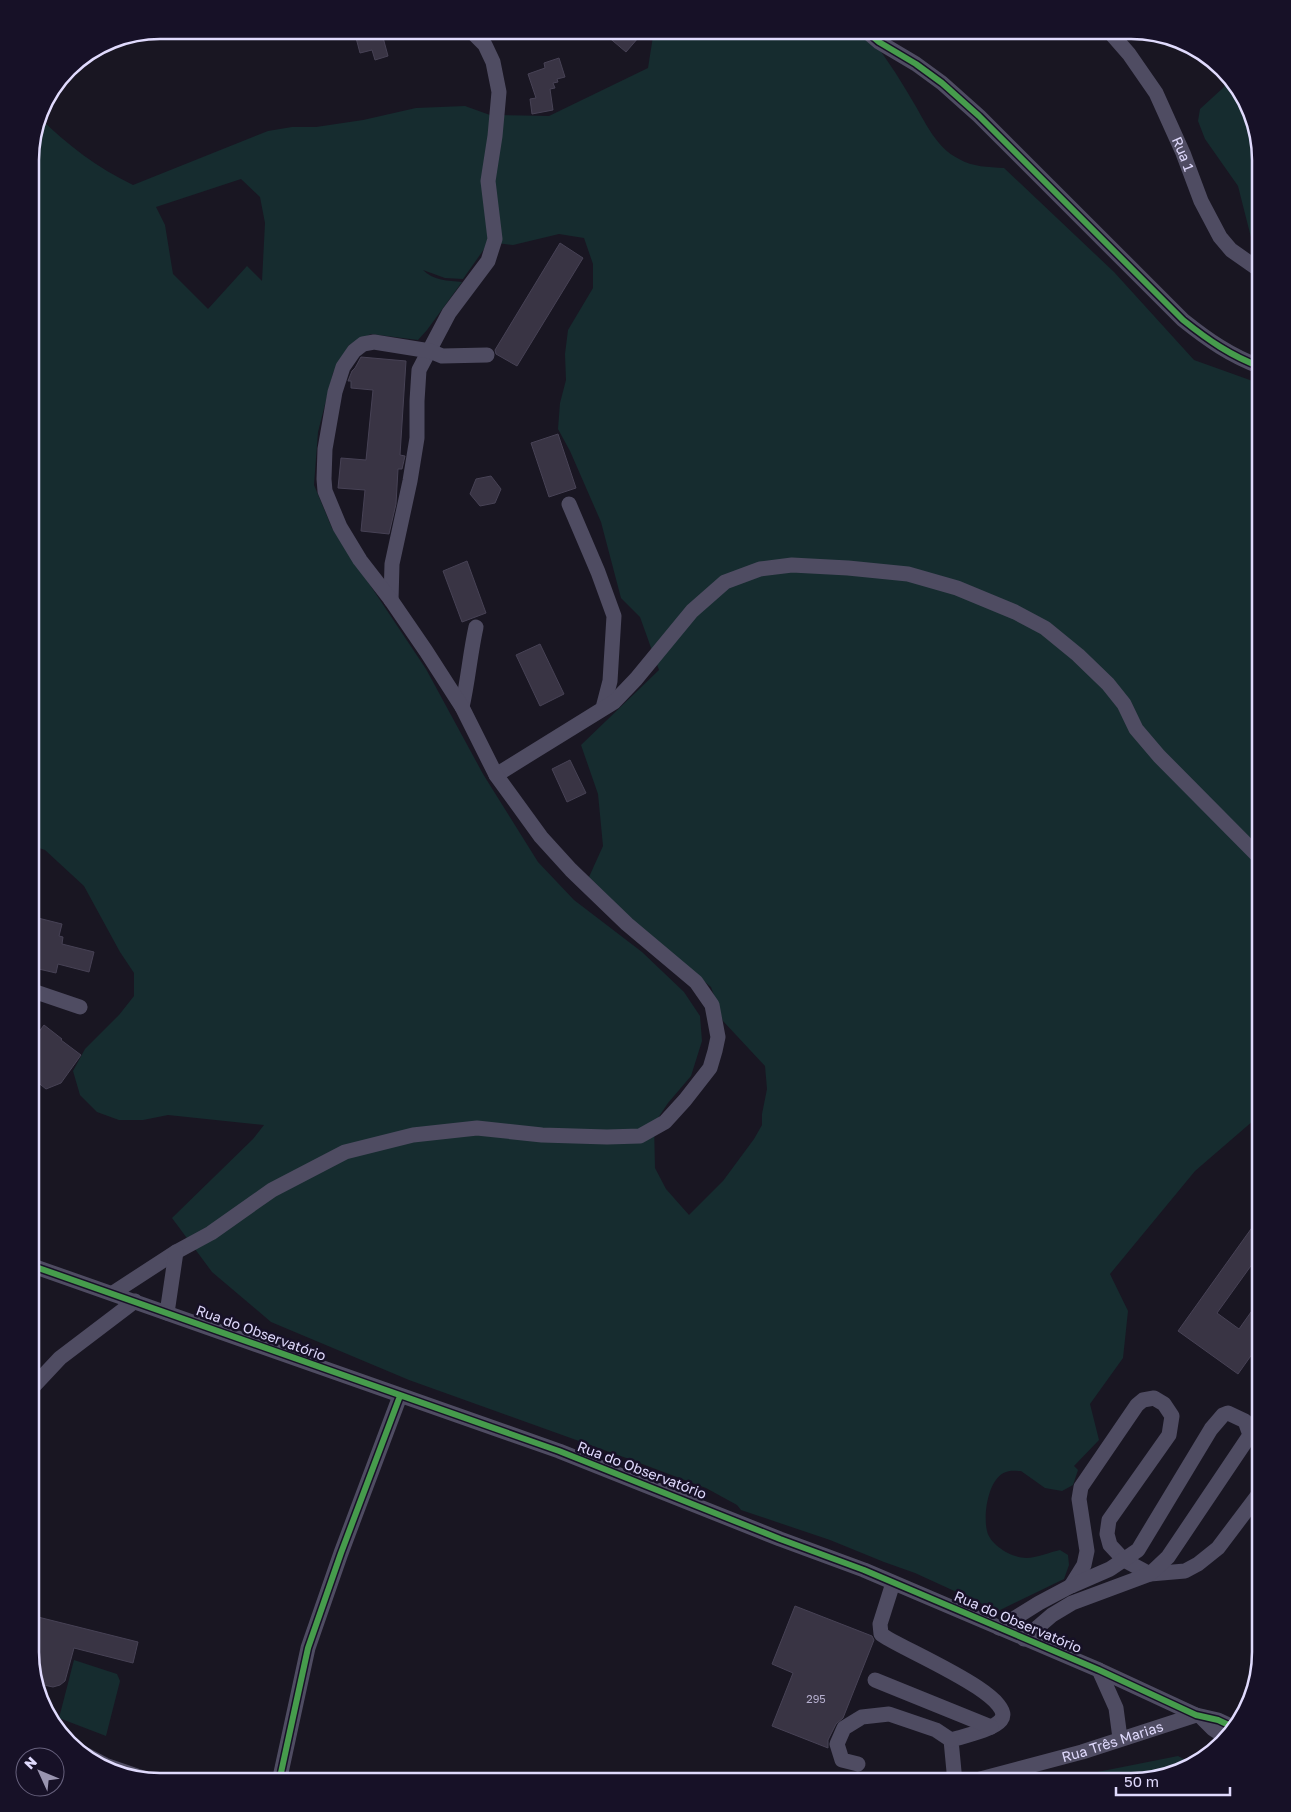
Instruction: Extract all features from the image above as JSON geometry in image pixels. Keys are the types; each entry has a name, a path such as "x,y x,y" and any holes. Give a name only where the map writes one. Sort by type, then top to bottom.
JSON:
{"street":[{"path":"392,600 390,586 392,564 417,438 416,401 419,370 449,313 488,261 495,239 488,181 499,92 493,62 485,45 479,39"},
{"path":"876,39 916,64 979,116 1184,320 1213,344 1241,360 1252,364"},
{"name":"Rua 1","path":"1116,39 1129,54 1156,93 1183,153 1201,201 1220,237 1231,250 1252,265"},
{"path":"113,1293 176,1252 211,1233 272,1190 345,1152 413,1135 476,1128 542,1136 640,1136 665,1122 710,1068 716,1051 718,1037 712,1005 696,982 627,924 571,870 541,837 496,775 462,707 392,600 360,560 340,527 329,502 324,480 325,449 335,392 343,367 354,351 363,344 374,342 430,351 442,356 487,355"},
{"path":"569,504 598,572 614,616 610,681 603,708"},
{"path":"496,775 614,702 636,679 692,611 725,582 760,569 792,565 848,568 908,574 957,588 1015,612 1045,628 1108,684 1124,704 1136,729 1158,756 1252,850"},
{"path":"462,707 476,627"},
{"path":"39,993 80,1007"},
{"path":"167,1313 176,1252"},
{"name":"Rua do Observatório","path":"39,1268 559,1452 893,1583 1099,1670 1198,1716 1218,1720 1228,1725"},
{"path":"39,1380 60,1358 135,1301"},
{"path":"281,1773 308,1648 344,1544 400,1396"},
{"path":"1071,1586 1084,1565 1087,1551 1079,1499 1081,1487 1137,1405 1143,1400 1154,1398 1164,1404 1172,1416 1169,1435 1109,1520 1107,1534 1110,1545 1124,1560 1150,1574"},
{"path":"1000,1628 1039,1603 1071,1586 1110,1569 1138,1550 1211,1429 1223,1415 1228,1413 1245,1421 1250,1435 1168,1557 1150,1574"},
{"path":"1024,1639 1052,1615 1072,1603 1150,1574 1185,1571 1198,1564 1218,1548 1252,1503"},
{"path":"893,1583 880,1624 881,1634 888,1640 923,1656 975,1686 1000,1705 1003,1714 1002,1719 991,1727 952,1740"},
{"path":"1099,1670 1116,1708 1120,1738"},
{"path":"875,1680 991,1727"},
{"path":"858,1764 842,1760 837,1744 844,1728 862,1717 889,1714 936,1730 952,1740"},
{"name":"Rua do Observatório","path":"1198,1716 1221,1734"},
{"name":"Rua Três Marias","path":"1003,1773 1082,1752 1120,1738 1198,1716"},
{"path":"952,1740 954,1773"}],"green space":[{"path":"653,39 871,39 890,64 931,133 943,148 970,164 1004,168 1114,272 1194,360 1252,381 1252,1122 1195,1171 1110,1274 1128,1311 1123,1358 1090,1404 1099,1440 1074,1466 1078,1470 1073,1485 1062,1491 1045,1488 1021,1471 1011,1471 1000,1476 991,1489 988,1498 986,1524 989,1536 997,1546 1014,1556 1026,1558 1060,1550 1068,1555 1069,1565 1064,1579 998,1611 915,1573 830,1540 741,1510 737,1505 706,1488 409,1380 271,1322 212,1272 172,1218 253,1139 264,1125 168,1115 143,1120 119,1120 97,1112 80,1095 73,1071 85,1049 119,1015 134,996 134,973 120,952 84,886 45,850 39,848 39,152 45,123 83,155 133,185 268,131 292,127 316,127 363,120 416,108 465,106 490,115 549,116 648,68","holes":["241,179 260,197 265,223 262,281 247,266 208,309 173,274 165,225 156,207","559,234 584,238 593,264 593,288 568,330 565,354 566,380 560,403 558,429 570,451 601,522 621,598 640,617 659,670 581,745 598,794 603,846 589,877 649,936 711,987 723,1021 765,1066 767,1089 762,1114 762,1125 723,1181 689,1215 666,1189 655,1168 654,1124 668,1103 691,1076 702,1041 700,1016 684,992 642,952 574,900 538,862 483,774 426,669 332,528 314,485 318,432 333,373 349,345 371,334 418,340 462,282 436,278 423,270 445,278 463,279 489,242 513,245"]},
{"path":"1225,84 1236,99 1248,129 1251,144 1252,241 1238,186 1205,139 1198,121 1200,109 1224,87"},
{"path":"74,1660 117,1674 120,1681 106,1736 59,1718"},
{"path":"1178,1756 1186,1760 1162,1769 1147,1772 1092,1773"}],"building":[{"path":"356,39 383,39 388,56 375,60 372,50 360,53"},
{"path":"611,39 637,39 626,52"},
{"path":"559,58 565,77 557,79 558,82 553,83 555,88 550,89 553,110 532,114 530,99 536,98 528,74 545,68 544,63"},
{"path":"560,243 583,258 517,366 496,354 495,350"},
{"path":"361,357 406,361 400,455 405,456 402,469 398,469 396,504 389,534 361,531 365,490 338,488 341,458 366,460 373,390 351,388 351,381 348,381"},
{"path":"558,434 576,488 549,497 531,443"},
{"path":"491,476 501,489 495,503 480,506 470,494 476,479"},
{"path":"467,561 486,613 462,622 443,571"},
{"path":"540,644 564,694 540,706 516,655"},
{"path":"570,760 586,793 567,802 552,769"},
{"path":"39,918 62,924 59,936 63,937 62,944 94,952 89,972 58,964 56,973 39,969"},
{"path":"44,1025 81,1055 61,1083 46,1089 39,1083 39,1032"},
{"path":"1252,1228 1252,1264 1217,1313 1239,1329 1252,1311 1252,1354 1238,1374 1178,1331"},
{"path":"795,1606 872,1636 874,1640 843,1718 836,1724 828,1740 828,1748 772,1726 793,1673 772,1664"},
{"path":"39,1617 138,1642 133,1663 74,1648 65,1681 53,1687 44,1685 43,1683 39,1652"}],"cycle path":[{"path":"876,39 942,83 979,116 1183,320 1220,347 1252,363"},
{"path":"39,1268 559,1451 780,1539 864,1570 1099,1670 1196,1715 1218,1720 1228,1725"},
{"path":"281,1773 308,1648 341,1553 400,1396"}]}
